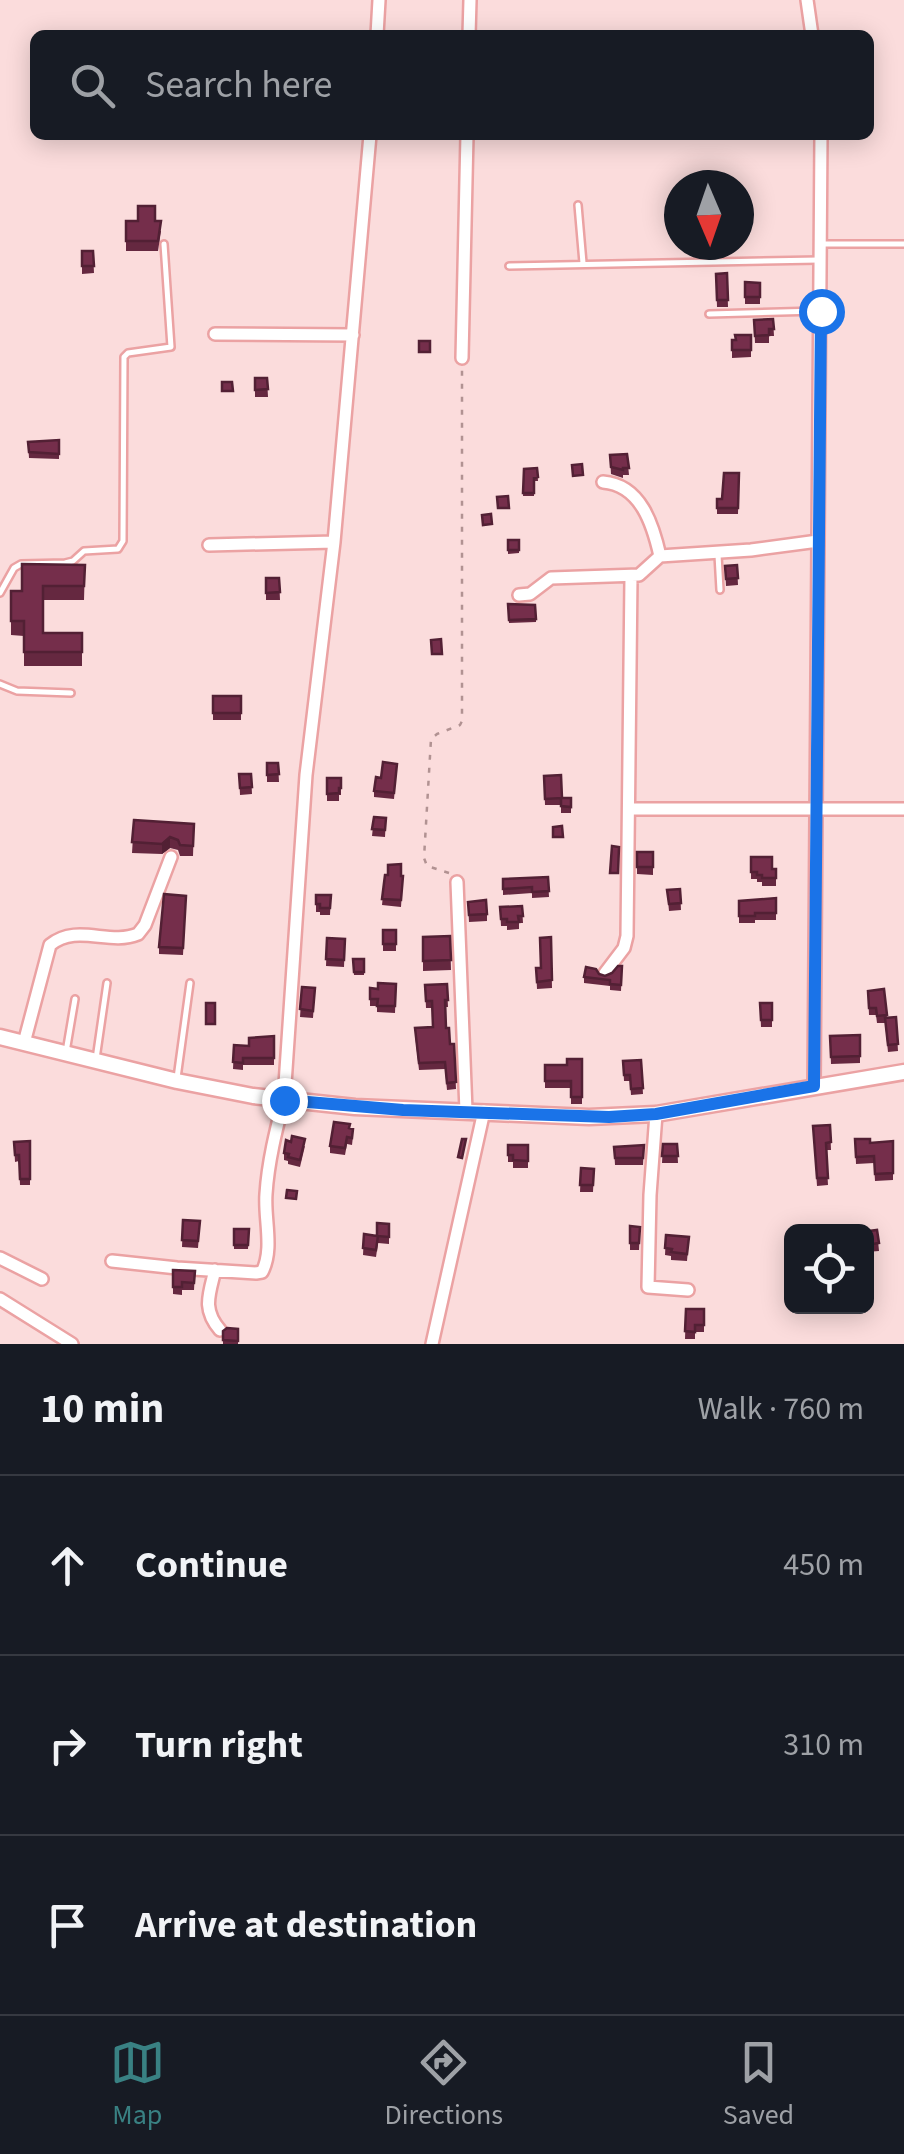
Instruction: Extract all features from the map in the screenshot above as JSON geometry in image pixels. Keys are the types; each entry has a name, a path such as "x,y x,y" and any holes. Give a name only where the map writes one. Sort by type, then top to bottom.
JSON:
{"street":[{"path":"377,30 378,0"},
{"path":"469,30 470,0"},
{"path":"807,0 811,30"},
{"path":"112,1261 256,1273 264,1270 268,1253 266,1195 272,1144 284,1100 307,763 334,542 370,140"},
{"path":"462,358 467,140"},
{"path":"814,1086 822,140"},
{"path":"215,334 353,336"},
{"path":"603,482 614,482 636,497 650,523 660,556"},
{"path":"519,594 530,594 552,578 631,577 645,572 660,556 818,540"},
{"path":"209,545 334,542"},
{"path":"605,973 624,948 627,936 631,577"},
{"path":"629,809 904,809"},
{"path":"24,1043 50,945 75,934 130,938 138,934 171,858"},
{"path":"456,882 466,1111"},
{"path":"0,1037 177,1081 284,1100 355,1107 588,1117 656,1114 904,1072"},
{"path":"432,1344 484,1111"},
{"path":"656,1114 648,1288 688,1290"},
{"path":"0,1258 42,1279"},
{"path":"216,1270 208,1306 209,1316 220,1330"},
{"path":"0,1300 72,1344"}],"lane":[{"path":"578,205 583,264"},
{"path":"0,593 14,568 22,564 73,561 84,551 118,549 123,540 124,357 170,346 164,244"},
{"path":"822,244 904,244"},
{"path":"509,266 822,260"},
{"path":"709,314 821,311"},
{"path":"718,552 720,590"},
{"path":"0,684 17,690 71,693"},
{"path":"177,1081 190,982"},
{"path":"96,1062 107,983"},
{"path":"65,1055 75,999"}],"path":[{"path":"456,882 450,874 426,866 424,858 431,739 456,728 462,721 462,358"}],"building":[{"path":"138,206 155,206 155,221 161,221 158,241 126,241 126,221 138,221"},
{"path":"82,251 93,251 94,266 82,266"},
{"path":"727,273 728,300 717,300 716,274"},
{"path":"745,282 760,283 760,297 745,297"},
{"path":"773,319 774,329 769,329 769,335 755,336 754,320"},
{"path":"735,335 751,335 751,350 732,350"},
{"path":"419,341 430,341 430,352 419,352"},
{"path":"255,378 267,378 268,389 255,390"},
{"path":"222,382 232,382 233,391 222,391"},
{"path":"59,440 59,454 29,452 28,442"},
{"path":"627,454 629,468 611,467 610,455"},
{"path":"582,464 583,475 573,476 572,465"},
{"path":"537,468 534,493 523,493 524,469"},
{"path":"724,473 739,473 738,508 717,508 717,499 722,499"},
{"path":"508,496 509,508 498,508 497,497"},
{"path":"491,514 492,524 483,525 482,515"},
{"path":"508,540 519,540 519,550 508,550"},
{"path":"22,564 85,565 84,586 43,586 43,633 82,633 82,652 24,652 24,621 11,621 11,591 22,591"},
{"path":"737,565 738,578 726,579 725,566"},
{"path":"266,578 279,578 280,592 266,593"},
{"path":"508,604 535,605 536,619 509,620"},
{"path":"441,639 442,654 432,654 431,640"},
{"path":"213,696 241,696 241,713 213,713"},
{"path":"383,762 397,764 394,793 374,791"},
{"path":"267,763 278,763 279,774 267,775"},
{"path":"239,774 251,774 252,787 240,788"},
{"path":"561,775 562,798 571,798 571,807 561,806 561,798 545,799 544,776"},
{"path":"327,778 341,778 339,793 327,794"},
{"path":"374,817 386,818 385,830 372,829"},
{"path":"134,820 194,824 193,846 180,845 170,837 162,844 132,842"},
{"path":"562,826 563,837 553,837 553,827"},
{"path":"612,846 619,847 618,873 610,873"},
{"path":"637,852 653,852 653,867 637,867"},
{"path":"751,857 772,857 776,878 762,878 751,872"},
{"path":"401,864 401,900 382,899 388,865"},
{"path":"548,877 549,891 532,892 532,887 503,889 503,879"},
{"path":"680,889 681,903 669,904 667,890"},
{"path":"164,894 186,896 183,948 159,947"},
{"path":"316,895 331,895 330,908 320,908"},
{"path":"776,898 776,913 739,916 739,901"},
{"path":"486,900 487,914 469,915 468,902"},
{"path":"522,906 519,922 501,919 500,907"},
{"path":"383,930 396,930 396,944 383,944"},
{"path":"450,936 451,960 423,961 423,937"},
{"path":"551,937 552,980 537,982 536,968 541,968 540,938"},
{"path":"327,938 345,939 344,960 326,959"},
{"path":"353,959 364,959 364,972 354,972"},
{"path":"622,966 621,985 584,977 586,967 605,976"},
{"path":"378,983 396,984 395,1006 377,1006 378,999 370,999 370,988 378,989"},
{"path":"447,984 446,1028 450,1044 454,1044 456,1082 447,1083 445,1062 419,1063 415,1028 433,1027 432,1001 426,1001 425,985"},
{"path":"302,987 315,988 313,1011 300,1009"},
{"path":"884,989 887,1015 877,1016 876,1008 869,1008 868,991"},
{"path":"206,1003 215,1003 215,1024 206,1024"},
{"path":"760,1003 772,1003 772,1020 761,1020"},
{"path":"896,1017 898,1044 888,1045 885,1018"},
{"path":"860,1035 860,1056 831,1057 830,1036"},
{"path":"274,1036 274,1058 243,1058 243,1063 233,1062 234,1045 249,1046 249,1038"},
{"path":"567,1059 582,1059 582,1097 571,1097 571,1081 545,1081 545,1065 567,1065"},
{"path":"641,1060 643,1088 631,1089 623,1061"},
{"path":"334,1122 350,1124 353,1129 345,1148 330,1146"},
{"path":"830,1125 831,1142 826,1143 828,1178 817,1178 813,1126"},
{"path":"292,1136 305,1139 300,1160 284,1153 286,1140 291,1142"},
{"path":"462,1139 466,1139 462,1158 458,1157"},
{"path":"855,1139 870,1139 870,1143 893,1141 893,1173 875,1174 874,1156 856,1157"},
{"path":"30,1141 30,1179 20,1179 14,1142"},
{"path":"663,1144 677,1144 678,1156 662,1156"},
{"path":"508,1145 528,1145 528,1161 513,1160 513,1155 508,1155"},
{"path":"644,1145 643,1158 615,1158 614,1147"},
{"path":"581,1168 594,1169 593,1185 580,1185"},
{"path":"287,1190 297,1191 296,1199 286,1198"},
{"path":"183,1220 200,1221 198,1241 182,1240"},
{"path":"377,1223 389,1224 389,1237 378,1236 376,1250 363,1248 364,1234 377,1236"},
{"path":"630,1226 640,1227 639,1243 630,1243"},
{"path":"234,1229 249,1229 248,1245 234,1245"},
{"path":"666,1235 689,1237 687,1254 665,1248"},
{"path":"173,1270 195,1271 194,1283 182,1282 182,1287 173,1287"},
{"path":"686,1309 704,1309 704,1325 695,1325 695,1332 685,1331"},
{"path":"227,1328 238,1329 238,1341 223,1340"}],"route":[{"path":"284,1100 403,1110 609,1117 656,1114 814,1086 821,311"}]}
